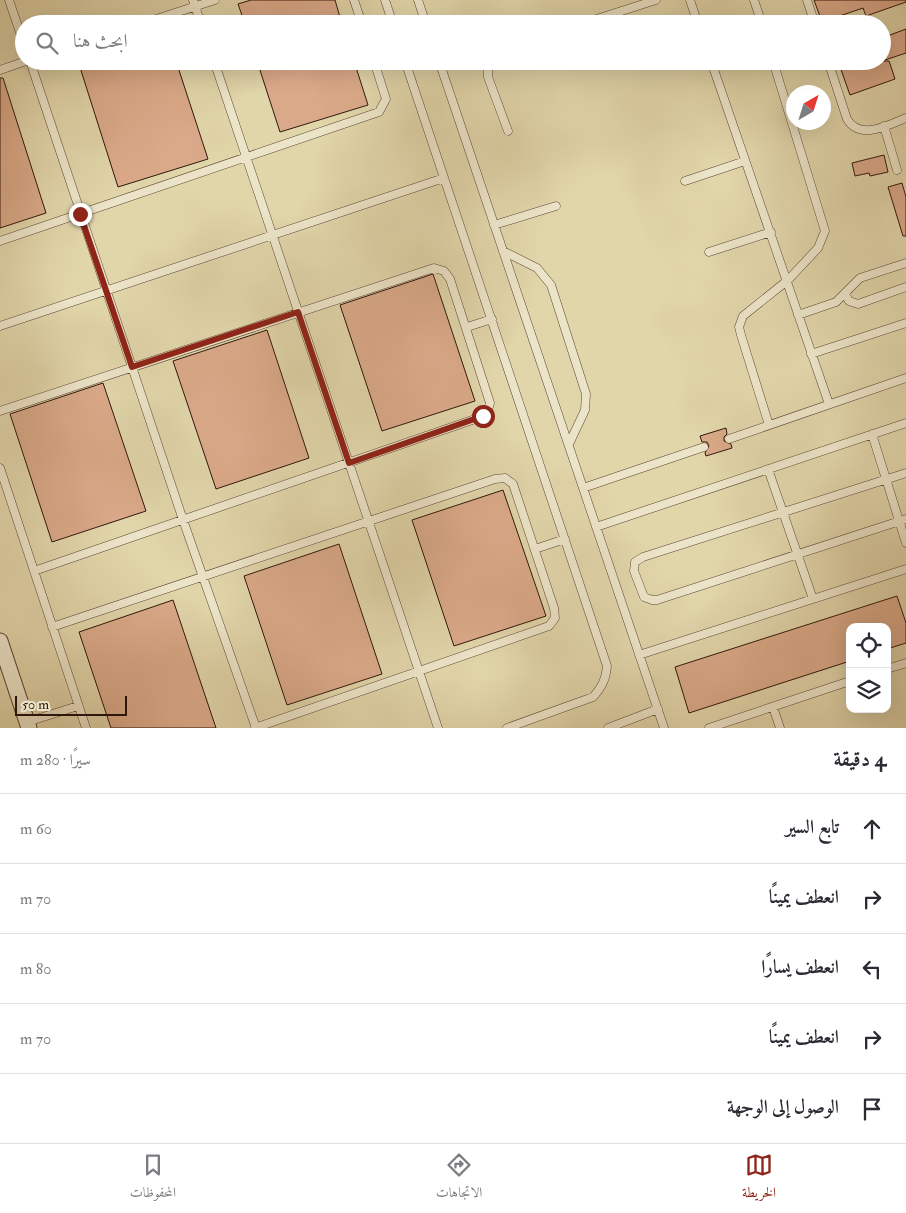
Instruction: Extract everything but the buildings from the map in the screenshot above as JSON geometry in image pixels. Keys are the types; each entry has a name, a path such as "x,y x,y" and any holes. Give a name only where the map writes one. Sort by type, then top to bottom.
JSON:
{"street":[{"path":"0,641 28,725"}],"lane":[{"path":"0,4 10,0 15,16"},
{"path":"164,15 194,3 215,0"},
{"path":"354,0 359,15"},
{"path":"385,0 390,15"},
{"path":"418,0 423,15"},
{"path":"608,15 654,0"},
{"path":"690,0 695,15"},
{"path":"754,0 759,15"},
{"path":"807,0 812,15"},
{"path":"194,3 198,15"},
{"path":"0,70 15,65"},
{"path":"31,70 183,520 203,578 255,728 544,628 555,618 554,608 515,489 505,478 495,479 368,520 203,578 52,627"},
{"path":"217,70 438,728"},
{"path":"0,241 379,112 386,99 377,70"},
{"path":"408,70 607,666 606,678 601,688 593,697 507,728"},
{"path":"442,70 664,728"},
{"path":"488,70 488,77 508,131"},
{"path":"714,70 788,280 829,404"},
{"path":"769,425 739,327 743,316 788,280 818,248 824,231 776,70"},
{"path":"831,70 850,123 862,131 906,118"},
{"path":"884,126 897,170"},
{"path":"685,181 745,160"},
{"path":"0,326 444,178"},
{"path":"494,225 556,206"},
{"path":"710,252 771,232"},
{"path":"503,251 537,268 551,285 586,394 585,410 569,444"},
{"path":"798,315 831,305 860,278 906,263"},
{"path":"0,410 434,268 447,274 467,327 489,398 490,403 487,413 478,418 34,571"},
{"path":"845,294 850,301 858,304 906,287"},
{"path":"467,327 492,319"},
{"path":"812,354 906,323"},
{"path":"729,439 906,378"},
{"path":"596,528 906,422"},
{"path":"872,434 885,480 902,521 906,543"},
{"path":"583,488 704,447"},
{"path":"0,468 4,492 34,571 86,728"},
{"path":"768,469 813,599"},
{"path":"902,521 657,600 647,599 642,594 634,571 635,562 638,559 906,473"},
{"path":"535,549 566,539"},
{"path":"639,655 906,569"},
{"path":"890,668 906,662"},
{"path":"709,728 846,682"},
{"path":"28,725 78,706"},
{"path":"773,707 780,728"},
{"path":"608,728 629,725 658,709"}],"route":[{"path":"80,214 132,367 298,312 349,463 483,416"}]}
